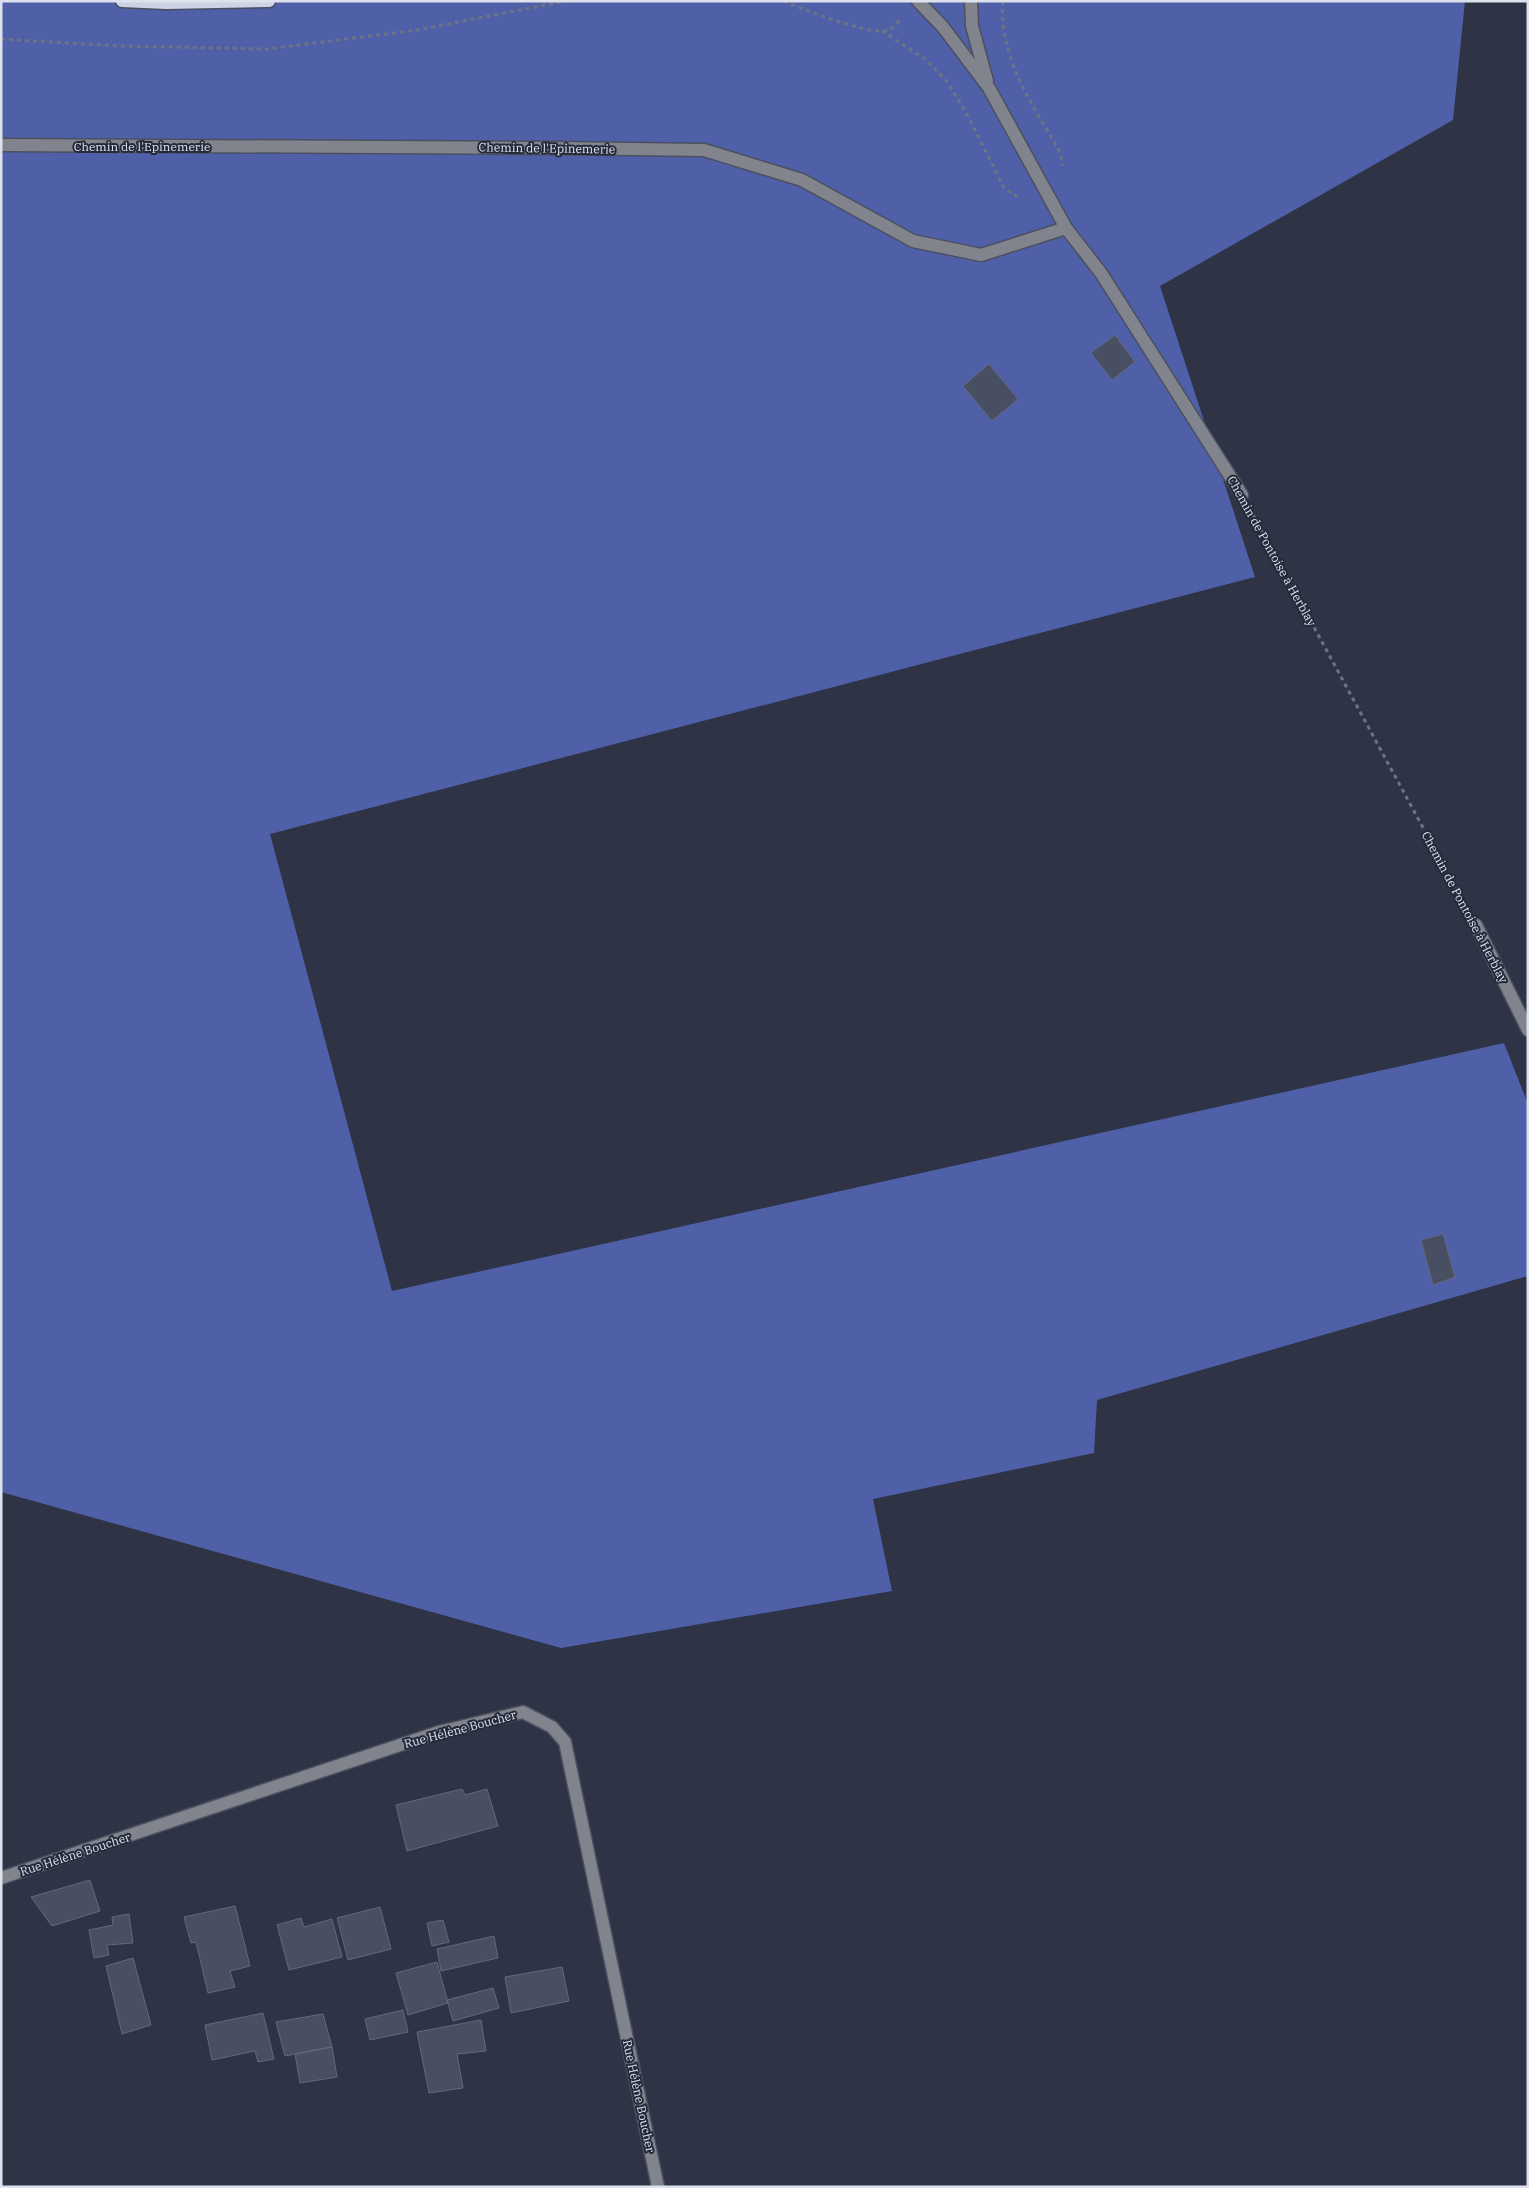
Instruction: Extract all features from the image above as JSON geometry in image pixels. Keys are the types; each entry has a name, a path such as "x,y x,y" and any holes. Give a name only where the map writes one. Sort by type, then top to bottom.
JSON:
{"main road":[{"path":"122,1 166,3 269,1"}],"street":[{"name":"Chemin de Pontoise à Herblay","path":"918,1 943,27 989,88 1066,228 1101,273 1242,495"},
{"name":"Chemin de Pontoise à Herblay","path":"971,1 972,26 989,88"},
{"name":"Chemin de l'Epinemerie","path":"1,145 704,150 802,180 913,241 981,255 1066,228"},
{"name":"Chemin de Pontoise à Herblay","path":"1476,924 1528,1030"},
{"name":"Rue Hélène Boucher","path":"1,1878 439,1732 522,1712 552,1727 565,1742 658,2187"}],"path":[{"path":"1,39 120,46 268,49 417,30 566,1"},
{"path":"784,1 842,21 882,31 894,27 905,13"},
{"name":"Chemin de Pontoise à Herblay","path":"1242,495 1476,924"}],"shaded area":[{"path":"1,1 1465,1 1453,120 1160,286 1255,577 270,834 392,1291 1504,1043 1528,1104 1528,1276 1097,1400 1094,1453 873,1499 892,1591 561,1648 1,1492"}],"building":[{"path":"1115,335 1135,362 1112,380 1091,353"},
{"path":"989,364 1018,399 992,421 963,386"},
{"path":"1443,1234 1455,1277 1433,1285 1421,1240"},
{"path":"462,1789 465,1795 487,1789 498,1826 407,1851 396,1805"},
{"path":"90,1880 100,1911 52,1926 31,1897"},
{"path":"235,1906 250,1966 230,1971 235,1987 208,1993 196,1942 191,1943 184,1917"},
{"path":"380,1907 391,1949 348,1960 337,1918"},
{"path":"129,1914 133,1943 107,1945 109,1955 94,1958 89,1930 113,1925 112,1917"},
{"path":"301,1918 304,1927 332,1919 342,1957 289,1970 277,1925"},
{"path":"443,1920 449,1942 432,1946 427,1923"},
{"path":"494,1936 498,1958 441,1971 437,1949"},
{"path":"133,1958 151,2025 122,2034 106,1966"},
{"path":"437,1962 448,2003 408,2015 396,1973"},
{"path":"562,1967 569,2001 511,2013 505,1977"},
{"path":"493,1988 499,2008 453,2021 447,2000"},
{"path":"403,2010 408,2032 370,2040 365,2019"},
{"path":"263,2013 274,2059 258,2062 255,2051 212,2060 205,2025"},
{"path":"323,2014 332,2047 285,2056 276,2022"},
{"path":"481,2020 486,2051 457,2054 463,2088 429,2093 417,2032"},
{"path":"332,2047 337,2077 300,2083 295,2054"}]}
